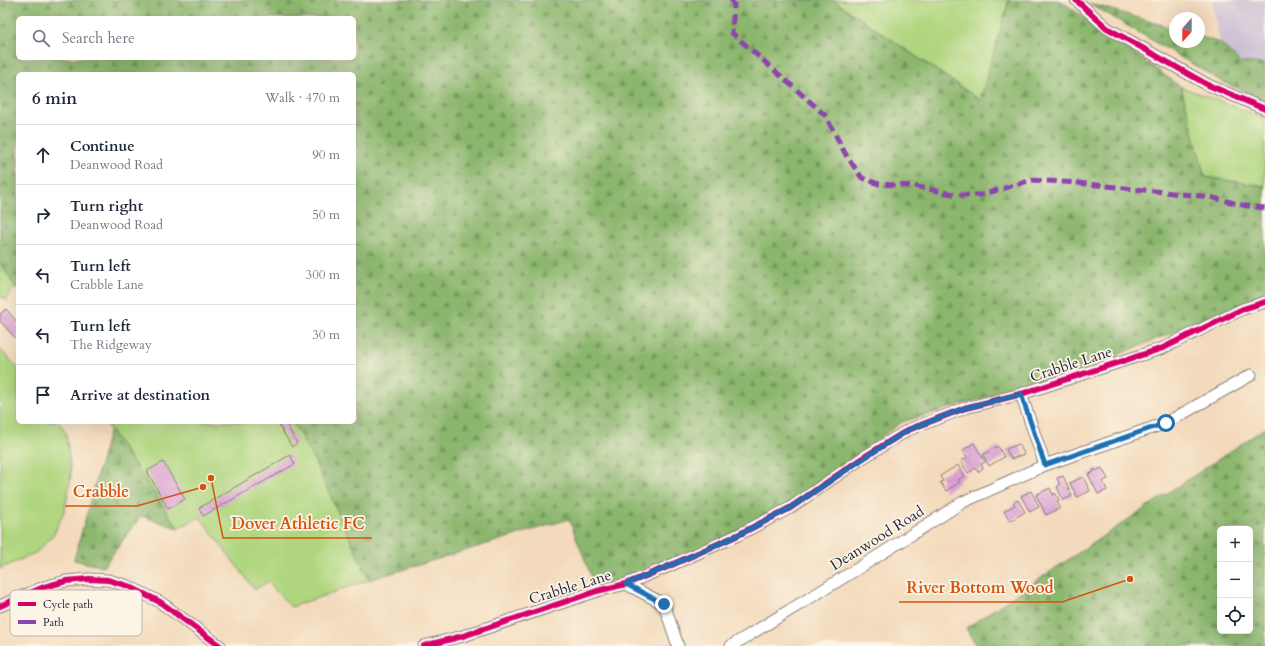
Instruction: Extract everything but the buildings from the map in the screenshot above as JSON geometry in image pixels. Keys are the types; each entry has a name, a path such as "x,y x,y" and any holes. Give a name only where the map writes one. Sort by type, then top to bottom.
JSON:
{"street":[{"path":"1076,0 1107,28 1208,84 1265,109"},
{"name":"Crabble Lane","path":"424,646 465,641 597,591 626,584 667,567 790,508 908,430 965,408 1021,394 1163,348 1244,309 1265,302"},
{"name":"Deanwood Road","path":"731,646 963,502 1045,465 1166,423 1251,375"},
{"path":"1021,394 1045,465"},
{"path":"37,590 66,581 89,578 108,580 136,590"},
{"path":"626,584 664,604 678,646"},
{"path":"142,593 160,602 220,646"},
{"path":"0,606 10,602"}],"shaded area":[{"path":"1212,0 1265,0 1265,64 1240,62 1220,43"}],"green space":[{"path":"0,0 833,0 980,100 1009,0 1060,0 1181,87 1205,177 1265,186 1265,297 1249,301 1086,368 902,422 780,510 626,584 597,591 569,519 369,580 313,458 294,424 356,424 356,72 16,72 16,288 0,262"},
{"path":"833,0 1009,0 980,100"},
{"path":"1089,3 1169,27 1169,48 1205,48 1205,38 1220,43 1240,62 1265,64 1265,100 1221,81"},
{"path":"1181,87 1265,118 1265,186 1205,177"},
{"path":"0,262 15,286 7,300 0,296"},
{"path":"0,349 16,366 16,424 60,424 66,433 71,475 65,509 54,534 37,552 0,569"},
{"path":"106,424 294,424 313,458 369,580 291,607 267,582 255,590 200,517 178,528"},
{"path":"1265,428 1265,646 976,646 966,628"},
{"path":"110,429 178,528 141,516 103,567 74,560"}],"marked path":[{"path":"731,0 734,5 732,33 825,115 846,155 862,178 879,184 913,186 958,195 981,195 1032,180 1078,183 1210,197 1247,206 1265,208"}],"cycle path":[{"path":"1076,0 1107,28 1208,85 1265,109"},
{"path":"424,646 463,636 597,591 626,584 738,535 790,508 861,459 908,430 965,408 1021,394 1163,348 1243,309 1265,302"},
{"path":"37,590 66,581 89,579 108,580 136,590"},
{"path":"142,593 160,602 220,646"},
{"path":"0,606 10,602"}],"place":[{"name":"Dover Athletic FC","path":"211,478"},
{"name":"Crabble","path":"203,487"},
{"name":"River Bottom Wood","path":"1130,579"}],"route":[{"path":"664,604 626,584 738,535 790,508 908,430 965,408 1021,394 1045,465 1166,423"}]}
